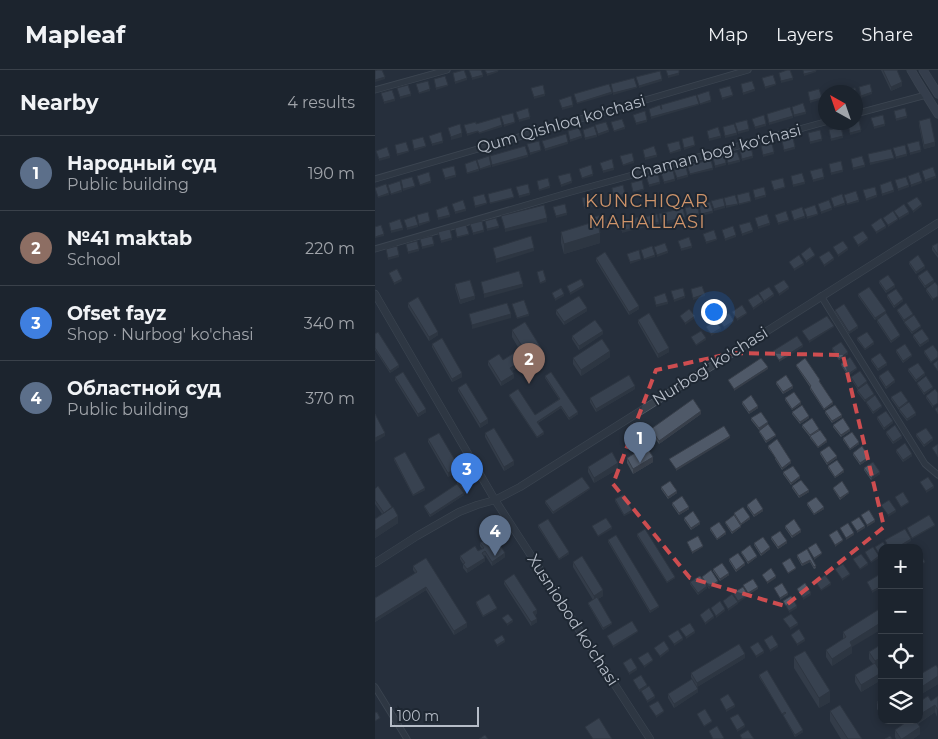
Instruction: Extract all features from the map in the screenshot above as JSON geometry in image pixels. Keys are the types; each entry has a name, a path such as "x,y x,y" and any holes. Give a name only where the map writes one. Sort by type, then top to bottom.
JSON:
{"main road":[{"path":"911,70 938,114"},
{"path":"923,70 938,94"}],"street":[{"path":"375,90 447,70"},
{"name":"Qum Qishloq ko'chasi","path":"375,179 748,70"},
{"path":"863,112 926,95"},
{"name":"Chaman bog' ko'chasi","path":"375,249 571,192 818,124"},
{"name":"Nurbog' ko'chasi","path":"375,564 417,536 459,512 495,500 520,487 938,222"},
{"name":"Xusniobod ko'chasi","path":"375,294 495,500 650,739"},
{"path":"821,296 925,464 938,475"},
{"path":"375,688 407,739"}],"highlighted area":[{"path":"733,353 843,355 884,527 785,606 690,578 613,484 656,370"}],"building":[{"path":"382,70 385,77 375,80 375,71"},
{"path":"464,70 467,78 455,82 453,73"},
{"path":"469,70 481,70 483,75 472,78"},
{"path":"485,70 498,70 498,71 487,74"},
{"path":"666,70 679,70 679,73 668,76"},
{"path":"790,70 793,78 781,81 779,73"},
{"path":"803,70 816,70 816,71 804,74"},
{"path":"883,70 897,70 902,82 891,87"},
{"path":"660,71 662,79 639,86 636,77"},
{"path":"773,75 776,84 765,87 762,78"},
{"path":"445,76 448,85 436,88 434,79"},
{"path":"634,78 637,87 613,93 611,84"},
{"path":"428,81 430,89 419,93 416,84"},
{"path":"752,81 755,89 743,93 741,84"},
{"path":"609,84 612,92 577,103 574,94"},
{"path":"870,84 872,92 863,95 863,86"},
{"path":"408,85 411,94 400,97 397,88"},
{"path":"543,85 545,94 534,97 531,88"},
{"path":"730,86 733,95 722,98 719,89"},
{"path":"818,89 818,99 810,101 808,92"},
{"path":"392,90 395,99 384,102 381,93"},
{"path":"709,91 711,100 700,104 697,95"},
{"path":"696,95 699,104 651,117 649,109 660,105 662,109 661,105"},
{"path":"571,96 573,105 562,108 559,100"},
{"path":"803,103 806,112 794,115 792,107"},
{"path":"790,107 793,116 769,123 767,114"},
{"path":"528,108 530,117 519,120 516,112"},
{"path":"905,108 907,116 896,119 894,111"},
{"path":"645,111 647,120 636,123 633,115"},
{"path":"513,113 515,122 504,125 501,116"},
{"path":"764,115 766,124 755,127 752,119"},
{"path":"883,115 885,124 874,127 871,118"},
{"path":"500,117 502,125 479,133 478,131 467,134 464,125 476,122 476,124"},
{"path":"930,118 935,142 924,145 919,121"},
{"path":"622,119 625,127 614,131 611,122"},
{"path":"747,120 749,129 738,132 735,123"},
{"path":"606,122 609,130 598,134 595,125"},
{"path":"460,124 462,133 451,137 448,128"},
{"path":"734,124 737,133 725,136 723,127"},
{"path":"594,126 597,135 585,138 583,130"},
{"path":"718,127 721,136 709,139 707,131"},
{"path":"579,128 582,136 570,140 568,131"},
{"path":"820,130 822,139 810,142 808,133"},
{"path":"829,130 842,130 843,136 831,139"},
{"path":"849,130 861,130 850,133"},
{"path":"441,132 443,141 432,144 429,136"},
{"path":"566,134 568,142 545,149 542,141"},
{"path":"693,136 695,145 684,148 682,139"},
{"path":"423,137 426,146 414,149 412,140"},
{"path":"793,138 795,147 784,150 782,141"},
{"path":"539,141 541,150 530,153 527,144"},
{"path":"679,141 681,149 670,153 667,144"},
{"path":"919,141 921,150 910,153 907,144"},
{"path":"406,142 409,151 397,154 395,145"},
{"path":"772,144 774,152 763,155 761,146"},
{"path":"905,145 907,154 896,157 893,148"},
{"path":"525,146 528,155 492,165 490,156"},
{"path":"654,146 657,155 645,158 643,150"},
{"path":"387,147 390,156 379,159 376,151"},
{"path":"751,147 753,156 742,159 740,150"},
{"path":"891,149 894,158 870,163 868,154"},
{"path":"737,152 740,160 728,163 726,155"},
{"path":"632,153 634,161 623,165 620,156"},
{"path":"724,155 726,163 715,166 713,158"},
{"path":"489,156 491,165 480,169 477,160"},
{"path":"862,156 865,165 853,168 851,159"},
{"path":"612,159 614,168 603,171 600,163"},
{"path":"476,160 479,169 467,173 465,164"},
{"path":"711,160 713,168 690,174 687,165"},
{"path":"841,161 843,170 831,173 829,164"},
{"path":"591,165 593,174 582,178 579,169"},
{"path":"454,166 456,175 445,178 442,169"},
{"path":"686,167 688,175 677,178 674,170"},
{"path":"933,167 936,176 925,180 922,171"},
{"path":"822,168 824,177 813,180 810,171"},
{"path":"673,170 675,179 664,182 661,173"},
{"path":"429,172 431,181 420,185 417,176"},
{"path":"919,172 922,181 911,185 908,176"},
{"path":"570,173 572,181 561,185 558,176"},
{"path":"658,173 660,182 649,185 646,176"},
{"path":"802,173 805,182 793,185 791,176"},
{"path":"412,177 415,186 403,189 401,180"},
{"path":"906,177 909,185 898,189 895,180"},
{"path":"548,178 550,186 539,190 537,181"},
{"path":"783,178 785,187 774,190 771,181"},
{"path":"642,180 644,189 633,192 631,183"},
{"path":"400,181 402,190 391,194 388,185"},
{"path":"891,181 894,190 882,194 880,185"},
{"path":"386,184 389,193 378,197 375,188"},
{"path":"528,184 530,193 519,196 516,187"},
{"path":"623,185 625,194 614,197 612,188"},
{"path":"764,187 766,195 755,198 753,190"},
{"path":"875,187 877,195 866,199 863,190"},
{"path":"511,188 514,197 490,203 488,194"},
{"path":"856,191 859,200 847,204 844,195"},
{"path":"749,192 751,201 739,204 737,195"},
{"path":"484,194 487,203 475,206 473,197"},
{"path":"842,194 845,203 834,207 831,198"},
{"path":"593,195 596,204 584,207 582,198"},
{"path":"735,195 738,204 726,206 724,198"},
{"path":"917,197 922,204 913,211 907,203"},
{"path":"723,198 725,206 714,209 711,201"},
{"path":"463,200 466,209 455,212 452,204"},
{"path":"829,200 832,208 821,212 818,204"},
{"path":"710,202 713,211 701,214 699,205"},
{"path":"565,204 567,213 556,216 553,207"},
{"path":"904,204 909,212 899,218 894,211"},
{"path":"544,205 547,218 505,229 501,216"},
{"path":"697,205 699,213 687,216 685,208"},
{"path":"815,205 818,214 807,217 804,209"},
{"path":"447,206 450,215 438,218 436,210"},
{"path":"802,207 805,216 794,220 791,211"},
{"path":"683,208 685,217 661,223 659,214"},
{"path":"786,211 789,220 778,223 775,215"},
{"path":"893,211 898,219 888,225 883,218"},
{"path":"428,212 430,221 419,224 417,215"},
{"path":"605,214 607,223 598,226 594,217"},
{"path":"657,214 659,222 647,225 645,217"},
{"path":"767,214 770,223 758,227 755,218"},
{"path":"415,216 418,225 407,228 404,220"},
{"path":"644,216 646,225 635,228 632,219"},
{"path":"496,218 499,226 487,229 485,221"},
{"path":"881,218 886,226 876,232 871,225"},
{"path":"400,219 403,228 391,231 389,223"},
{"path":"631,220 633,228 622,231 619,222"},
{"path":"482,221 484,230 473,233 470,224"},
{"path":"597,221 600,233 564,244 561,232"},
{"path":"750,222 753,230 742,234 739,225"},
{"path":"381,225 384,234 375,237 375,227"},
{"path":"466,225 469,234 457,237 455,228"},
{"path":"733,226 736,235 725,239 722,230"},
{"path":"450,229 452,238 441,241 438,232"},
{"path":"714,230 717,239 706,242 703,234"},
{"path":"863,231 868,238 858,245 853,237"},
{"path":"432,236 434,244 422,247 420,239"},
{"path":"531,236 534,248 496,259 493,248"},
{"path":"689,237 692,246 681,249 678,241"},
{"path":"417,241 419,249 408,252 406,244"},
{"path":"843,241 848,248 838,255 833,247"},
{"path":"665,243 668,251 657,255 654,247"},
{"path":"938,243 938,255 932,246"},
{"path":"397,246 399,255 388,258 386,249"},
{"path":"652,246 655,255 644,259 641,250"},
{"path":"810,247 815,255 806,261 801,254"},
{"path":"639,250 641,259 630,262 627,254"},
{"path":"829,251 834,258 824,265 819,257"},
{"path":"605,252 639,306 629,312 596,258"},
{"path":"799,255 804,263 794,269 789,262"},
{"path":"918,255 925,266 916,272 909,262"},
{"path":"397,269 402,279 394,283 389,273"},
{"path":"543,270 546,280 540,283 537,272"},
{"path":"927,270 934,280 925,286 918,276"},
{"path":"519,271 523,284 484,294 481,282"},
{"path":"888,275 895,285 886,291 879,281"},
{"path":"581,279 584,285 570,293 567,286"},
{"path":"470,280 475,296 460,300 455,284"},
{"path":"784,280 789,287 779,294 774,286"},
{"path":"935,282 938,286 938,296 933,299 926,289"},
{"path":"702,286 705,294 693,298 691,289"},
{"path":"769,287 774,294 764,301 759,293"},
{"path":"869,287 886,311 875,318 858,294"},
{"path":"561,288 564,294 555,299 552,293"},
{"path":"683,288 685,296 674,300 671,291"},
{"path":"896,289 903,299 894,306 887,295"},
{"path":"665,293 668,302 656,305 654,297"},
{"path":"758,294 763,301 753,308 748,300"},
{"path":"579,296 587,308 564,322 556,310"},
{"path":"418,297 438,332 429,337 408,303"},
{"path":"524,300 529,314 517,318 512,304"},
{"path":"507,303 511,314 472,325 469,314"},
{"path":"906,303 913,314 904,320 897,310"},
{"path":"844,304 858,326 849,332 835,310"},
{"path":"742,305 747,313 737,319 732,312"},
{"path":"689,309 695,316 685,323 680,316"},
{"path":"649,313 669,348 658,354 638,320"},
{"path":"729,313 734,321 724,327 719,320"},
{"path":"886,313 900,335 891,341 877,320"},
{"path":"914,315 921,326 912,332 904,322"},
{"path":"827,316 834,326 809,341 802,331"},
{"path":"595,320 603,331 579,346 572,336"},
{"path":"715,320 721,328 711,334 706,327"},
{"path":"525,322 541,348 528,356 512,330"},
{"path":"922,329 929,339 920,345 913,335"},
{"path":"701,331 706,338 696,345 691,337"},
{"path":"378,332 399,365 390,371 375,348 375,334"},
{"path":"867,332 874,342 865,349 857,338"},
{"path":"797,336 803,345 779,360 773,351"},
{"path":"442,338 462,373 452,379 432,344"},
{"path":"602,339 610,351 581,370 573,358"},
{"path":"841,342 848,352 839,359 832,348"},
{"path":"905,344 912,355 903,361 896,350"},
{"path":"933,345 938,352 938,357 931,362 924,351"},
{"path":"514,353 520,362 510,368 514,374 501,382 488,361 499,354 503,360"},
{"path":"880,353 887,363 878,369 871,359"},
{"path":"850,357 857,368 848,374 841,364"},
{"path":"761,358 768,367 734,389 728,380"},
{"path":"805,358 833,402 824,409 796,365"},
{"path":"938,360 938,371 933,364"},
{"path":"918,363 925,373 916,380 908,369"},
{"path":"888,370 895,380 886,387 879,376"},
{"path":"860,371 867,381 858,388 851,377"},
{"path":"403,372 426,409 418,414 395,377"},
{"path":"551,372 578,412 569,418 561,406 537,422 544,432 537,437 509,395 518,389 535,415 560,399 545,376"},
{"path":"629,375 635,386 596,409 590,398"},
{"path":"786,375 793,386 783,392 776,382"},
{"path":"926,376 933,387 924,393 917,383"},
{"path":"466,383 488,419 480,424 458,388"},
{"path":"867,383 874,394 865,400 857,390"},
{"path":"935,389 938,393 938,403 933,406 926,396"},
{"path":"901,391 908,401 899,408 891,397"},
{"path":"794,392 801,402 792,409 785,398"},
{"path":"751,395 758,406 749,412 742,402"},
{"path":"875,395 882,406 873,412 866,402"},
{"path":"693,399 701,411 659,441 651,429"},
{"path":"909,402 916,413 907,419 899,409"},
{"path":"802,405 809,416 800,422 792,412"},
{"path":"835,405 842,415 832,421 825,411"},
{"path":"886,411 893,421 884,428 877,417"},
{"path":"761,412 768,422 759,428 751,418"},
{"path":"375,414 385,433 375,438"},
{"path":"812,418 819,429 810,435 802,425"},
{"path":"843,418 850,429 841,435 833,425"},
{"path":"768,424 776,435 766,441 759,431"},
{"path":"895,425 902,436 893,442 886,432"},
{"path":"724,426 730,436 676,469 669,459"},
{"path":"494,428 514,461 504,467 485,433"},
{"path":"926,428 933,438 924,445 916,434"},
{"path":"820,430 827,440 818,447 810,436"},
{"path":"852,432 859,442 850,449 843,438"},
{"path":"439,433 459,467 448,473 428,439"},
{"path":"777,439 791,461 782,468 768,446"},
{"path":"905,443 912,454 903,460 896,450"},
{"path":"938,444 938,457 932,448"},
{"path":"646,446 653,457 633,469 627,458"},
{"path":"829,446 837,456 827,463 820,452"},
{"path":"862,446 869,457 860,463 853,453"},
{"path":"405,452 425,488 413,495 394,458"},
{"path":"612,452 618,463 594,478 588,467"},
{"path":"837,460 844,470 835,477 828,466"},
{"path":"873,462 880,472 871,478 864,468"},
{"path":"793,466 800,476 791,483 783,472"},
{"path":"463,477 470,488 464,492 457,481"},
{"path":"582,477 590,488 553,512 545,501"},
{"path":"928,477 934,486 926,491 920,482"},
{"path":"801,480 809,490 799,496 792,486"},
{"path":"670,481 677,491 668,497 661,487"},
{"path":"842,481 849,492 840,498 833,488"},
{"path":"457,484 464,493 430,515 424,506"},
{"path":"378,486 392,507 384,513 375,500 375,489"},
{"path":"903,492 909,502 901,507 895,497"},
{"path":"623,495 632,510 624,515 615,499"},
{"path":"682,496 689,507 679,513 672,503"},
{"path":"816,497 824,507 814,514 807,503"},
{"path":"756,498 763,509 754,515 747,505"},
{"path":"889,500 896,510 888,515 881,505"},
{"path":"393,507 398,516 375,531 375,519"},
{"path":"743,507 750,517 741,524 734,513"},
{"path":"869,510 875,520 867,525 861,515"},
{"path":"693,511 700,522 691,528 684,518"},
{"path":"734,515 741,526 732,532 725,522"},
{"path":"929,515 935,525 912,538 907,528"},
{"path":"859,517 865,526 857,531 851,522"},
{"path":"606,518 612,527 598,536 592,526"},
{"path":"548,519 569,552 559,559 538,525"},
{"path":"794,519 801,530 792,536 785,526"},
{"path":"719,522 726,532 717,539 710,528"},
{"path":"848,523 854,533 846,538 840,528"},
{"path":"645,529 675,577 667,582 637,534"},
{"path":"905,529 911,539 903,544 887,544 885,540"},
{"path":"837,530 843,540 835,545 829,535"},
{"path":"780,531 787,541 778,547 771,537"},
{"path":"493,534 505,553 492,562 485,551 482,553 485,558 467,569 460,556 475,546 478,551 484,548 480,543"},
{"path":"616,535 659,606 650,611 608,540"},
{"path":"698,536 703,546 692,552 687,542"},
{"path":"763,537 770,547 761,554 754,543"},
{"path":"816,543 822,553 814,558 808,548"},
{"path":"750,545 757,556 748,562 741,552"},
{"path":"873,547 878,557 871,562 865,552"},
{"path":"807,549 816,566 814,567 810,560 802,564 797,555"},
{"path":"738,553 745,563 736,570 729,559"},
{"path":"861,554 868,563 860,569 853,559"},
{"path":"582,556 603,590 594,596 573,562"},
{"path":"426,558 467,623 454,631 426,587 375,619 375,598 417,572 413,566"},
{"path":"790,558 796,568 788,573 782,563"},
{"path":"722,563 729,573 720,579 713,569"},
{"path":"843,564 850,574 842,579 835,569"},
{"path":"771,568 776,576 767,582 762,575"},
{"path":"711,570 718,581 709,587 702,577"},
{"path":"514,574 537,610 533,612 537,619 531,622 504,581"},
{"path":"825,575 831,583 821,590 816,582"},
{"path":"878,575 878,588 872,591 867,582"},
{"path":"700,576 707,586 698,593 690,582"},
{"path":"753,579 758,587 748,593 743,585"},
{"path":"782,583 788,593 780,598 774,588"},
{"path":"805,583 811,593 803,598 797,589"},
{"path":"743,587 748,595 738,601 733,593"},
{"path":"489,594 497,608 483,616 476,602"},
{"path":"732,594 738,602 728,609 723,601"},
{"path":"791,596 797,606 789,611 783,601"},
{"path":"597,597 612,623 603,628 588,603"},
{"path":"720,601 725,609 716,616 711,608"},
{"path":"709,608 714,616 705,623 700,615"},
{"path":"878,610 878,624 850,642 852,646 832,659 826,650 846,637 843,632"},
{"path":"508,614 513,620 507,624 502,618"},
{"path":"791,614 798,623 790,628 783,619"},
{"path":"632,621 638,631 613,646 607,636"},
{"path":"690,623 695,631 686,637 680,629"},
{"path":"799,629 805,639 797,644 791,635"},
{"path":"678,630 683,638 674,644 668,636"},
{"path":"502,635 505,640 497,645 494,640"},
{"path":"772,635 778,645 770,650 764,640"},
{"path":"664,641 669,649 660,656 654,648"},
{"path":"758,642 764,651 756,656 750,647"},
{"path":"739,644 745,654 697,683 691,673"},
{"path":"878,646 878,659 875,661 869,652"},
{"path":"805,651 830,691 819,698 794,657"},
{"path":"648,652 653,660 644,666 638,658"},
{"path":"631,658 637,668 629,673 623,663"},
{"path":"875,663 878,668 878,675 861,685 855,675"},
{"path":"936,665 938,668 938,676 923,686 923,673"},
{"path":"767,670 803,730 795,735 783,715 786,713 782,714 759,675"},
{"path":"641,675 647,685 639,690 633,680"},
{"path":"692,679 698,689 674,704 668,694"},
{"path":"649,686 655,696 647,701 641,691"},
{"path":"728,694 735,705 726,710 720,699"},
{"path":"928,696 931,701 938,696 938,709 935,705 923,712 923,699"},
{"path":"658,701 664,711 656,716 649,706"},
{"path":"840,705 862,739 848,739 830,711"},
{"path":"705,709 712,721 704,726 697,714"},
{"path":"377,712 380,718 375,721 375,713"},
{"path":"738,714 745,725 737,730 730,718"},
{"path":"599,718 612,739 593,739 585,727"},
{"path":"903,724 918,724 920,727 902,739 895,730"},
{"path":"717,726 724,738 722,739 713,739 709,731"},
{"path":"748,730 754,739 742,739 740,735"},
{"path":"485,735 488,739 479,739"}],"place":[{"name":"№41 maktab","path":"529,384"},
{"name":"Народный суд","path":"640,463"},
{"name":"Ofset fayz","path":"467,494"},
{"name":"Областной суд","path":"495,556"}],"district":[{"name":"KUNCHIQAR MAHALLASI","path":"647,211"}]}
